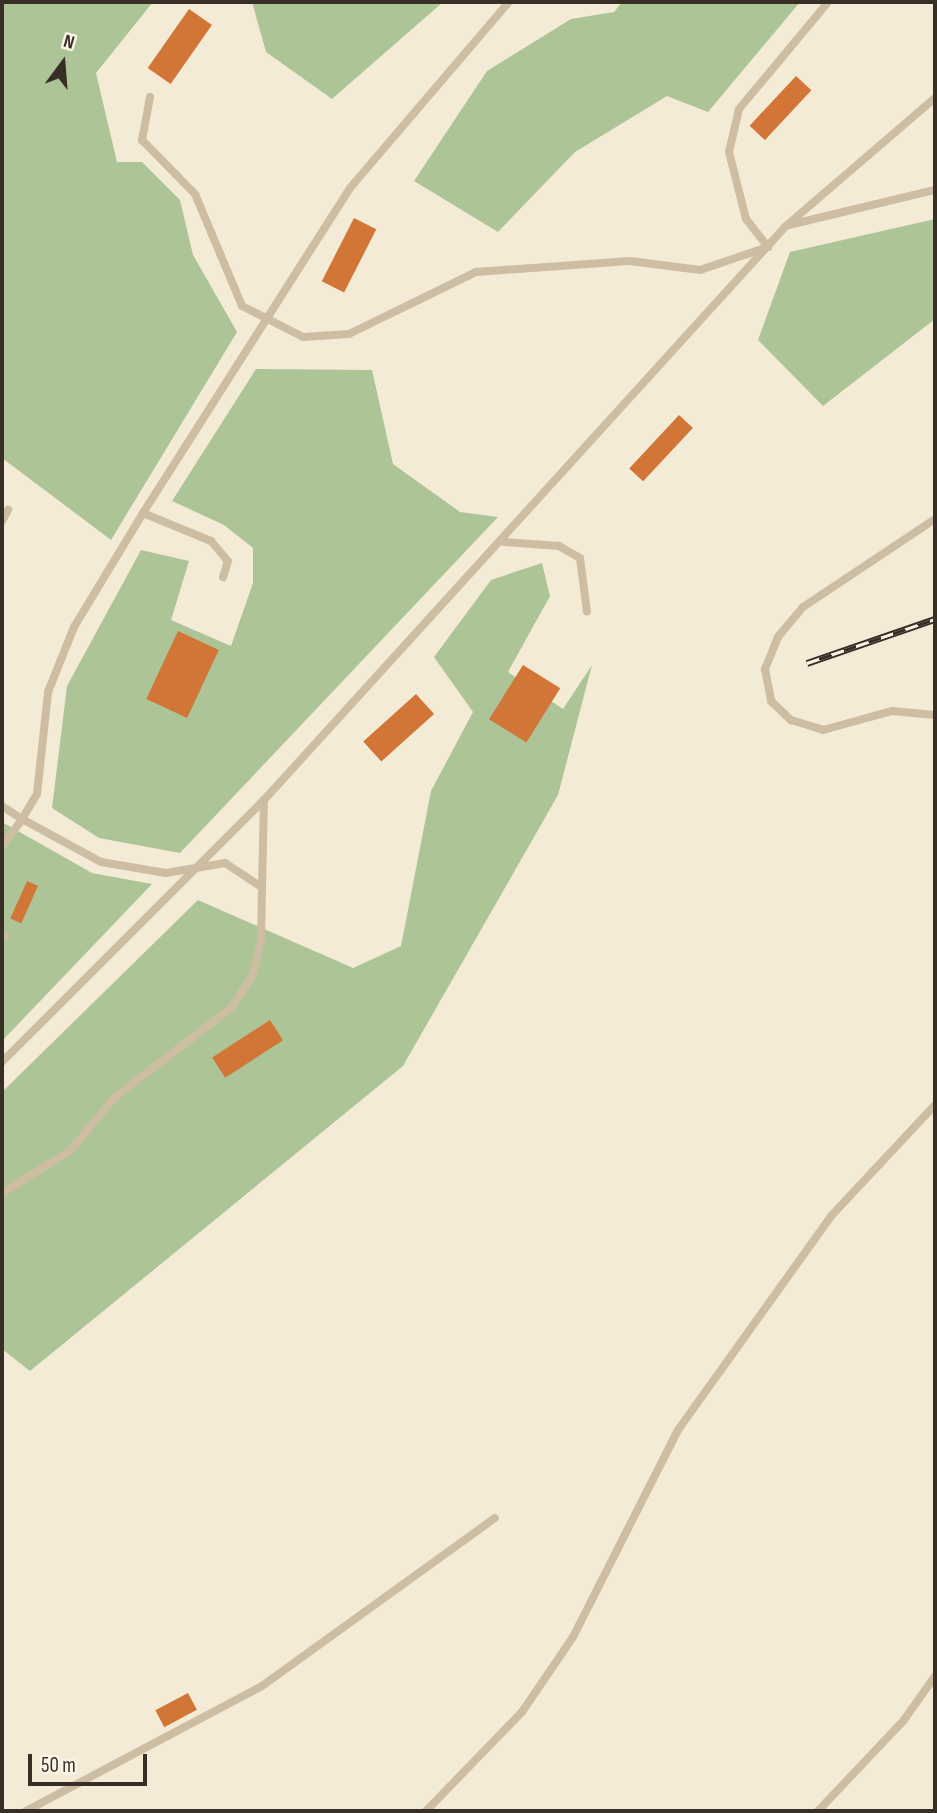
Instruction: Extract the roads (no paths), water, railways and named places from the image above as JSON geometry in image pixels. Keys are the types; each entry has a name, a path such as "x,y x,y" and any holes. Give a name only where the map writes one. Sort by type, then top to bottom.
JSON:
{"lane":[{"path":"2,846 22,819 44,773 48,692 75,627 143,513 350,188 509,2"},
{"path":"768,247 746,219 729,152 739,109 828,2"},
{"path":"150,97 142,140 195,194 226,277 243,306 264,320 303,337 349,334 476,272 630,261 700,270 768,247"},
{"path":"2,1062 264,800 505,541 786,226 935,98"},
{"path":"786,226 935,190"},
{"path":"2,521 8,510"},
{"path":"143,513 211,541 228,561 223,577"},
{"path":"935,519 803,607 778,636 765,669 771,701 791,719 823,730 892,711 935,715"},
{"path":"505,541 559,546 580,558 587,612"},
{"path":"2,1193 70,1151 114,1098 232,1007 253,975 261,939 260,886 264,800"},
{"path":"2,806 101,862 166,873 225,863 260,886"},
{"path":"426,1811 522,1712 573,1637 678,1430 832,1215 935,1105"},
{"path":"26,1811 262,1686 495,1518"},
{"path":"818,1811 904,1720 935,1676"}],"railway":[{"path":"807,663 935,619"}]}
